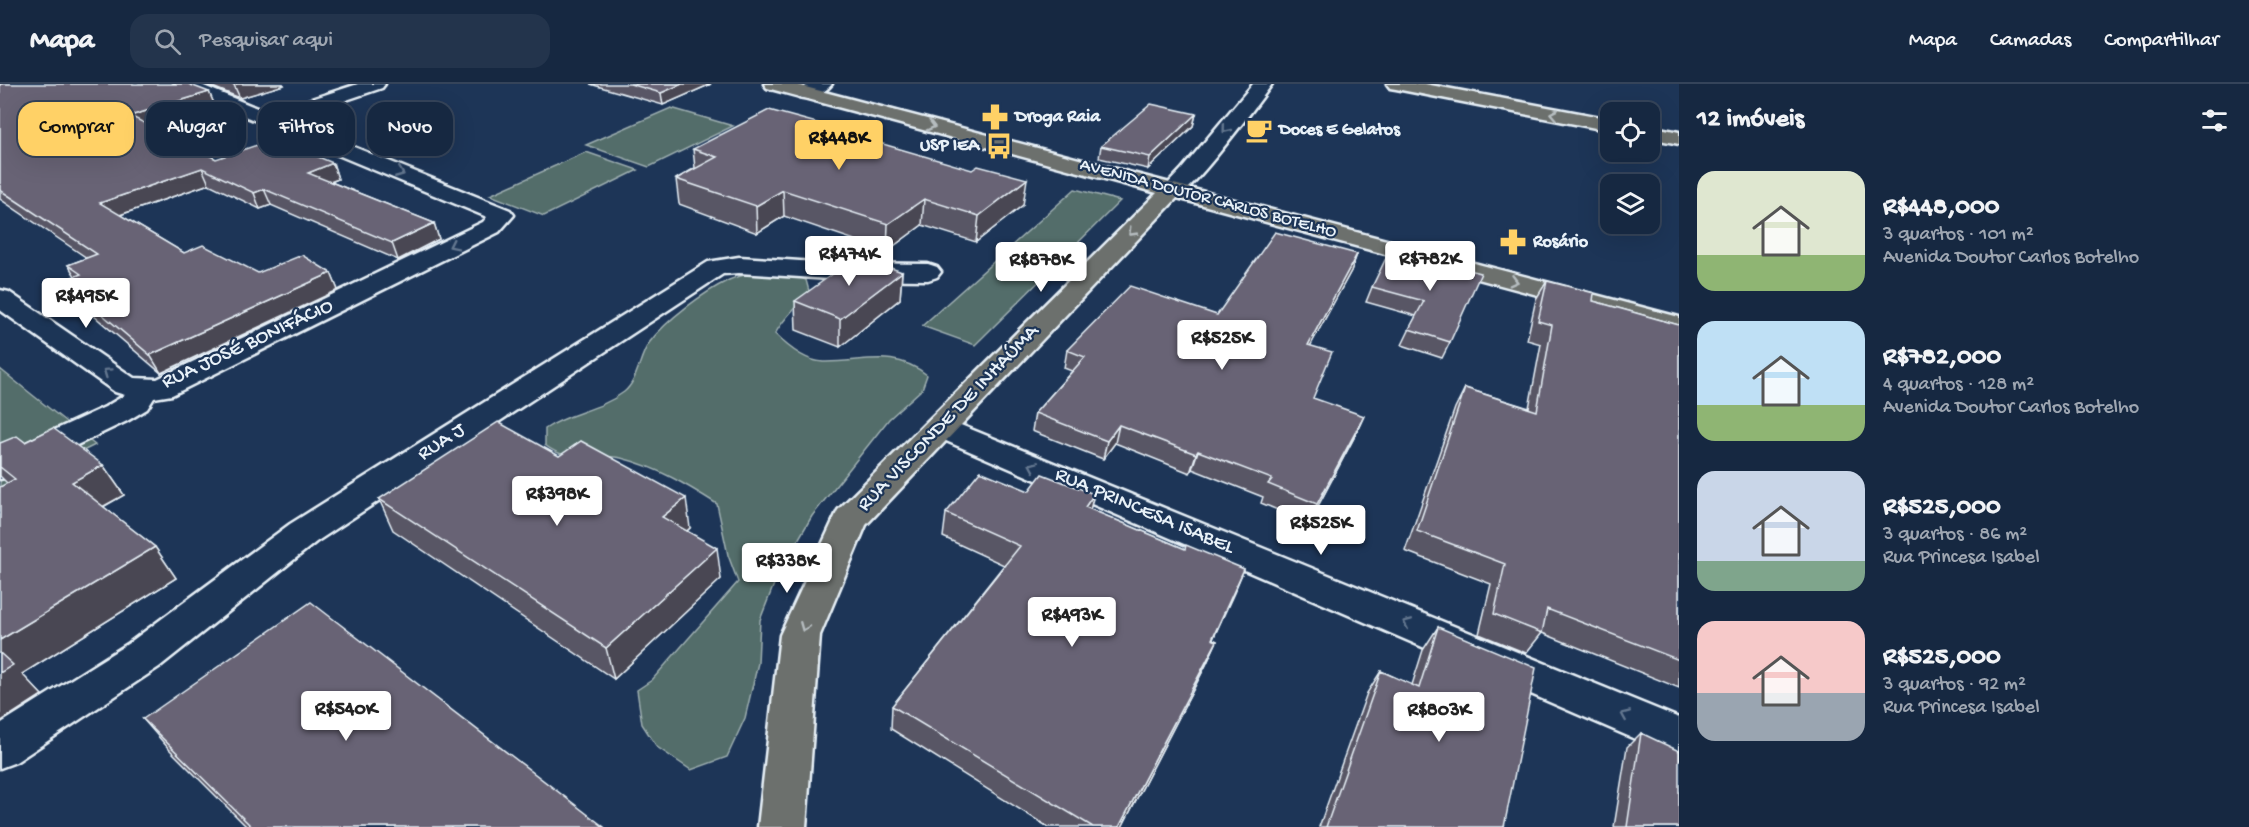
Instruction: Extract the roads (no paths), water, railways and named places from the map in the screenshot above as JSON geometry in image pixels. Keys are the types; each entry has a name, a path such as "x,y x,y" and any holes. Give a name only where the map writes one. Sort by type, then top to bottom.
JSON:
{"main road":[{"name":"AVENIDA DOUTOR CARLOS BOTELHO","path":"772,84 814,88 1173,190 1679,325"},
{"path":"1396,84 1600,123"},
{"path":"1660,134 1679,138"},
{"name":"RUA VISCONDE DE INHAÚMA","path":"782,827 800,635 851,519 1173,190"}],"street":[{"path":"183,84 258,115"},
{"path":"320,102 376,84"},
{"name":"RUA VISCONDE DE INHAÚMA","path":"1173,190 1189,175 1263,84"},
{"name":"RUA JOSÉ BONIFÁCIO","path":"0,298 126,386 162,389 490,227 502,215 355,155"},
{"name":"RUA J","path":"0,748 144,655 303,533 579,343 717,267 739,265 830,271 928,272"},
{"path":"7,455 116,414 136,402 146,387"},
{"name":"RUA PRINCESA ISABEL","path":"941,427 1679,738"}],"place":[{"name":"Droga Raia","path":"995,117"},
{"name":"Doces E Gelatos","path":"1259,130"},
{"name":"USP IEA","path":"999,146"},
{"name":"Rosário","path":"1513,242"}]}
